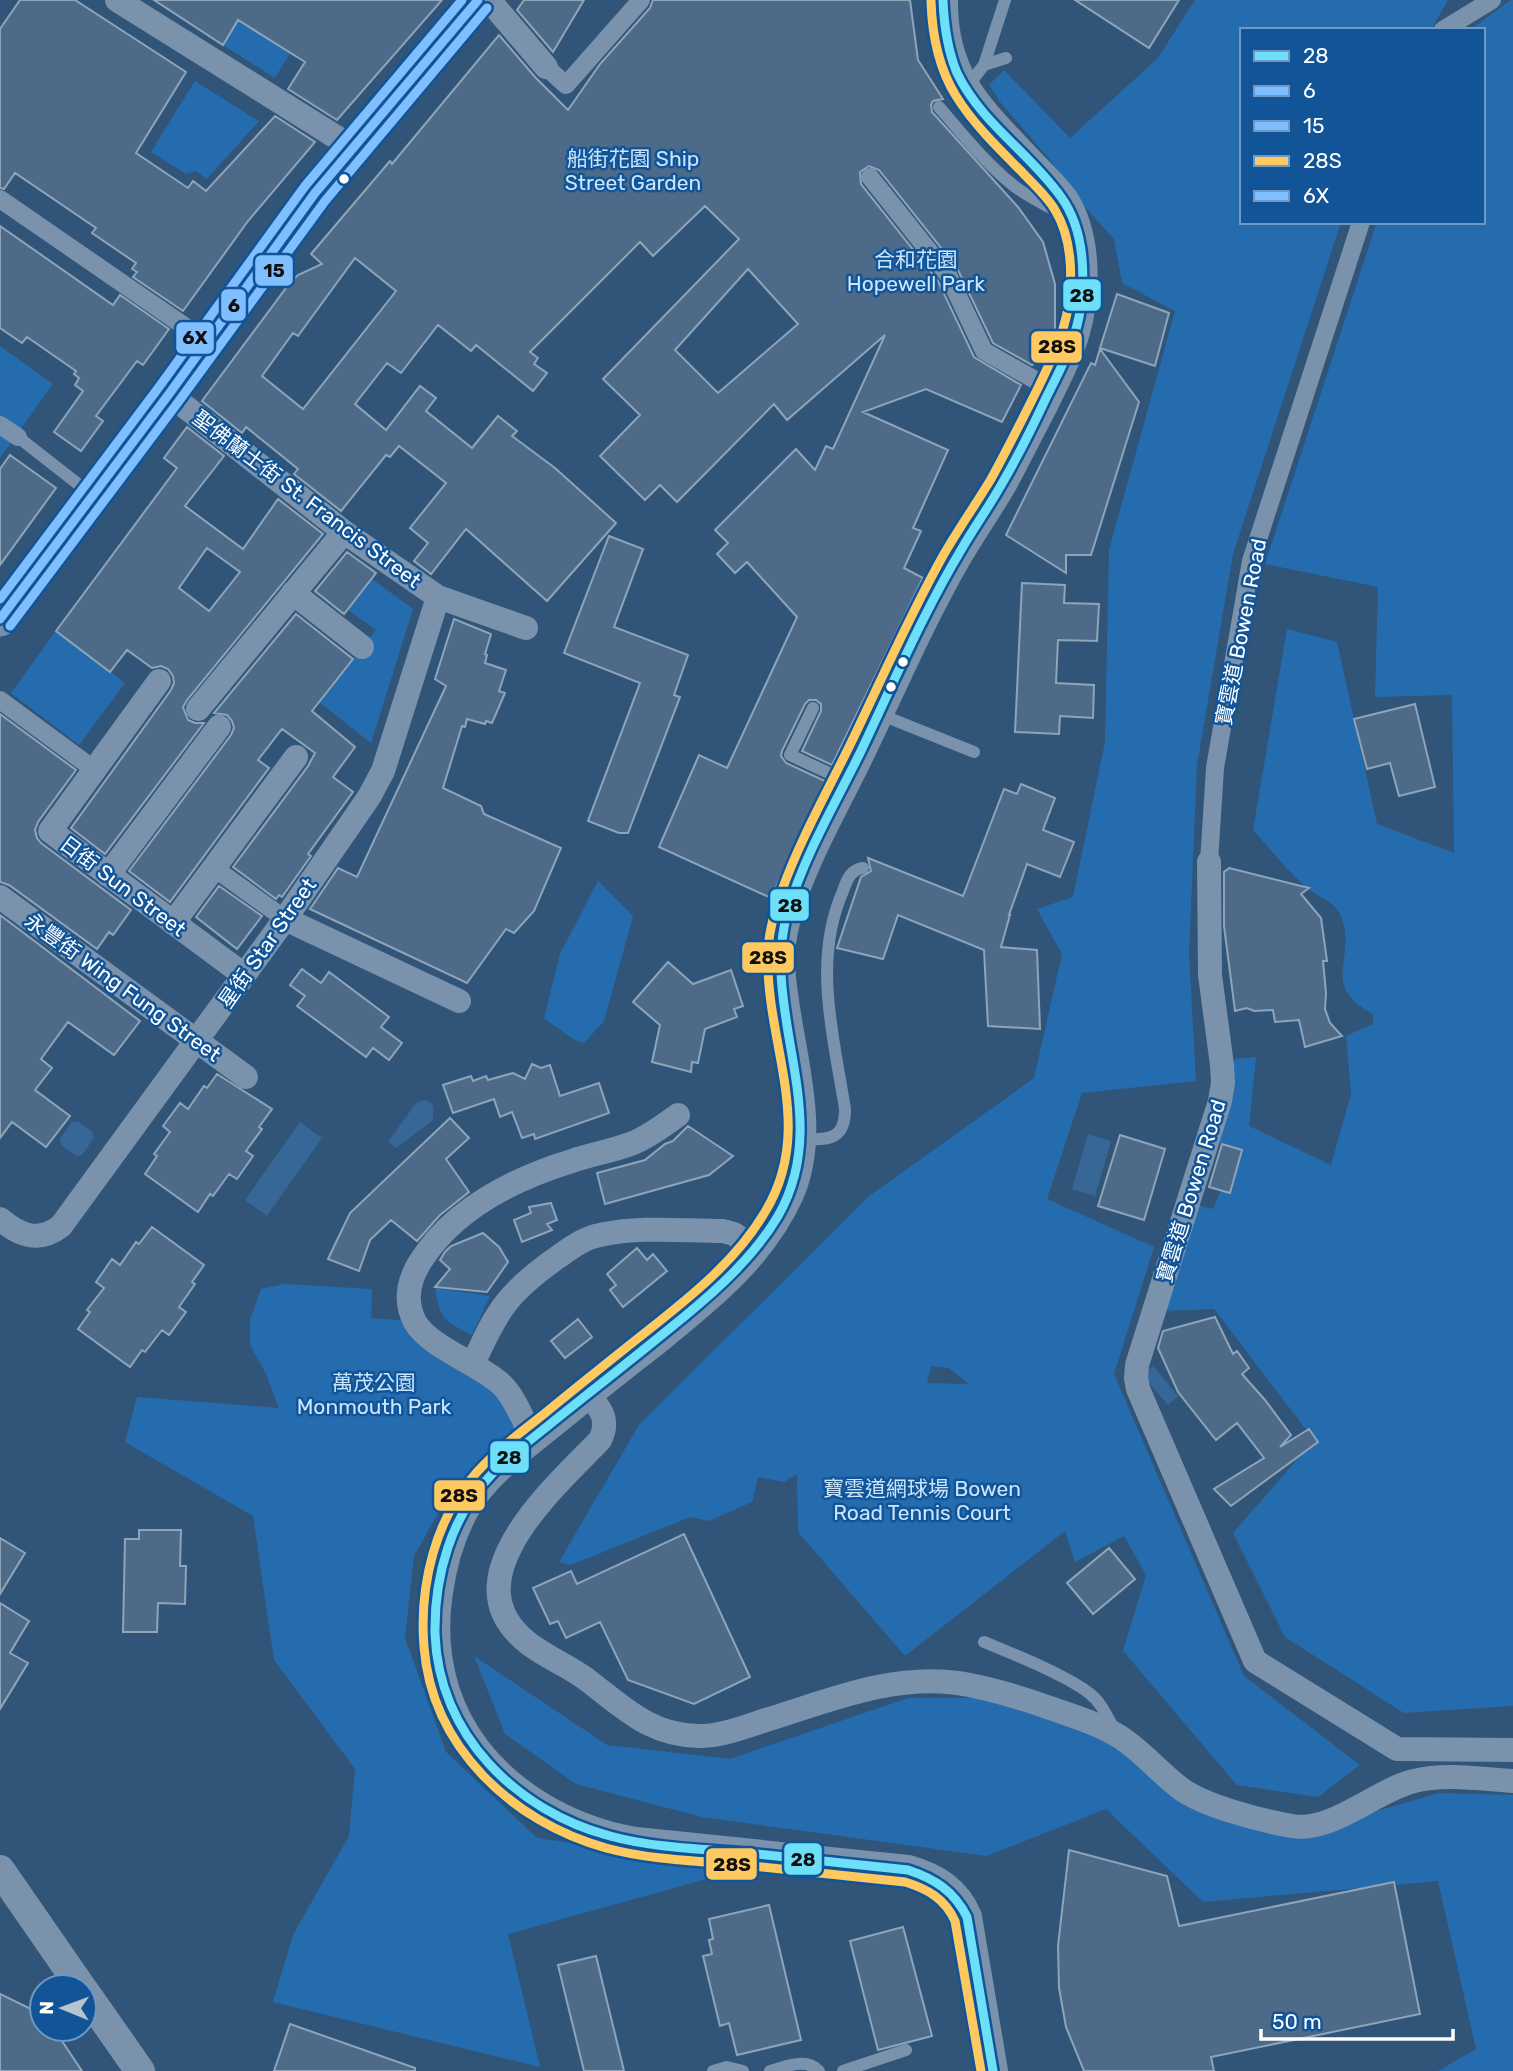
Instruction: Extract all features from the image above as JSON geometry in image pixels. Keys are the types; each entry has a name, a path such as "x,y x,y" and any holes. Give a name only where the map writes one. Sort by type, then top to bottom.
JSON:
{"main road":[{"path":"0,619 169,394 315,193 478,0"}],"street":[{"path":"117,0 352,147"},
{"path":"489,0 546,67 566,85 636,5"},
{"path":"943,0 943,26 950,59 965,90 1059,195 1073,219 1081,256 1081,297 1075,334 1051,389 1001,486 941,586 799,880 791,903 781,946 782,980 802,1140 798,1171 792,1188 777,1217 755,1249 715,1292 533,1438 498,1468 475,1493 454,1532 440,1580 435,1629 436,1653 447,1698 469,1741 495,1771 522,1795 563,1819 597,1834 636,1842 908,1870 941,1883 957,1898 967,1917 993,2071"},
{"path":"1446,28 1492,0"},
{"path":"870,177 948,275 984,351 1051,389"},
{"path":"0,199 206,341"},
{"name":"寶雲道 Bowen Road","path":"1360,224 1251,561 1215,768 1209,862 1210,975 1223,1083 1220,1101 1137,1365 1138,1388 1255,1661 1397,1749 1513,1750"},
{"name":"聖佛蘭士街 St. Francis Street","path":"169,394 344,531 438,597 526,628"},
{"path":"0,425 18,437"},
{"path":"198,709 344,531"},
{"path":"293,593 362,647"},
{"name":"星街 Star Street","path":"0,1219 25,1236 44,1236 61,1226 285,919 383,771 438,597"},
{"name":"日街 Sun Street","path":"159,681 50,831 244,975"},
{"path":"0,700 84,762"},
{"path":"108,875 219,727"},
{"path":"173,923 296,757"},
{"path":"214,868 285,919 458,1001"},
{"name":"永豐街 Wing Fung Street","path":"0,897 246,1077"},
{"path":"533,1438 508,1391 490,1374 424,1333 414,1321 410,1307 410,1283 418,1265 439,1236 472,1207 513,1183 573,1160 632,1143 678,1115"},
{"path":"473,1364 494,1318 506,1300 537,1271 583,1241 618,1232 723,1231 734,1234 755,1249"},
{"path":"588,1394 603,1414 603,1433 600,1440 537,1506 518,1531 504,1565 500,1601 507,1621 519,1636 582,1676 625,1712 669,1731 697,1736 714,1735 881,1685 929,1681 963,1684 1009,1694 1081,1719 1117,1736 1144,1754 1189,1794 1214,1804 1292,1826 1317,1825 1394,1788 1424,1778 1513,1781"},
{"path":"0,1870 72,1973"},
{"path":"98,2011 140,2071"}],"lane":[{"path":"965,90 984,65 1004,0"},
{"path":"984,65 1006,58"},
{"path":"939,107 1015,187 1049,209 1073,219"},
{"path":"18,437 93,495"},
{"path":"813,708 790,755 846,781"},
{"path":"879,713 974,752"},
{"path":"802,1140 832,1137 844,1126 845,1109 828,993 826,955 832,922 849,876 855,870 863,868"},
{"path":"984,1642 1091,1694 1105,1710 1117,1736"},
{"path":"844,2071 906,2050"},
{"path":"770,2071 801,2062 819,2071"},
{"path":"713,2071 727,2067 743,2071"}],"green space":[{"name":"寶雲道網球場 Bowen Road Tennis Court","path":"1195,0 1448,0 1432,28 1240,28 1240,224 1340,224 1233,554 1197,765 1189,953 1196,1081 1082,1093 1047,1199 1154,1247 1114,1374 1244,1676 1360,1765 1318,1797 1237,1785 1123,1651 1146,1575 1124,1536 1075,1562 1065,1531 905,1656 798,1532 797,1474 784,1482 758,1477 752,1502 709,1521 690,1517 571,1565 559,1562 639,1425 868,1197 1034,1078 1062,954 1037,909 1073,897 1105,742 1109,550 1175,311 1122,283 1114,239 1085,207 989,85 1004,70 1070,138 1157,59","holes":["931,1366 949,1368 969,1384 927,1383"]},
{"path":"1513,0 1513,1706 1404,1713 1285,1637 1233,1533 1314,1440 1214,1309 1163,1311 1196,1205 1213,1209 1239,1148 1213,1141 1235,1059 1256,1057 1249,1126 1331,1165 1351,1094 1346,1036 1373,1024 1373,1014 1347,993 1343,982 1345,931 1339,912 1299,880 1253,830 1287,629 1337,642 1377,824 1454,853 1452,695 1375,697 1378,587 1265,564 1376,224 1485,224 1485,28 1473,28"},
{"path":"248,5 261,35 290,53 275,78 223,45"},
{"path":"195,81 259,121 207,179 196,171 186,174 151,152"},
{"path":"0,346 53,384 0,458"},
{"path":"372,579 413,609 371,743 319,702 376,630 348,610"},
{"path":"56,631 125,683 79,745 11,693"},
{"path":"598,881 633,916 604,1021 584,1043 573,1039 544,1018 560,954"},
{"name":"萬茂公園 Monmouth Park","path":"284,1284 372,1289 371,1318 409,1321 488,1381 522,1437 464,1493 451,1490 414,1556 405,1638 446,1752 537,1838 746,1868 508,1934 540,2067 273,2002 293,1935 349,1836 355,1769 274,1660 253,1516 125,1442 137,1397 279,1408 266,1374 250,1345 250,1319 261,1289"},
{"path":"435,1288 490,1296 472,1335 445,1318"},
{"path":"474,1656 607,1745 730,1759 908,1698 987,1698 1114,1739 1291,1836 1439,1793 1513,1795 1513,2071 1438,2071 1476,2049 1438,1881 1203,1902 1106,1809 987,1856 702,1817 576,1784 505,1734"}],"shaded area":[{"path":"424,1100 433,1105 433,1120 396,1148 388,1142 416,1103"},
{"path":"78,1121 92,1132 94,1138 82,1155 76,1156 61,1145 60,1139 72,1122"},
{"path":"300,1122 322,1138 267,1216 245,1200"},
{"path":"1088,1134 1111,1141 1095,1196 1072,1189"},
{"path":"1153,1366 1178,1396 1168,1405 1143,1376"}],"building":[{"path":"20,0 75,0 186,72 136,153 188,188 193,181 206,191 275,116 315,142 248,221 183,311 133,277 137,272 132,269 136,263 92,233 96,228 15,173 4,189 0,188 0,29"},
{"path":"154,0 442,0 337,120 288,89 305,62 238,20 223,45"},
{"path":"524,0 584,0 553,52 517,10"},
{"path":"653,0 910,0 918,60 943,99 933,101 932,112 1018,207 1043,242 1055,284 1055,331 1047,353 1032,365 993,343 957,268 879,170 869,166 860,172 861,184 938,281 974,357 1021,385 1002,422 926,389 863,412 948,450 913,528 921,531 904,568 923,578 832,765 802,751 821,711 821,704 816,700 809,700 805,704 782,751 781,756 786,763 825,781 771,898 659,847 699,755 727,768 797,617 747,562 735,573 717,554 728,543 715,530 796,449 815,470 826,446 833,449 885,335 787,420 774,404 677,502 660,485 645,500 600,456 640,415 603,379 739,239 705,206 653,256 640,242 530,352 538,358 534,364 547,373 533,391 476,345 471,351 438,325 401,373 387,363 355,404 386,430 420,386 436,398 426,411 472,448 498,416 517,431 512,436 555,468 616,523 547,601 466,529 431,574 414,561 428,543 410,528 446,483 399,446 390,457 386,455 341,511 294,474 298,469 246,427 242,433 202,401 289,284 298,275 322,264 311,254 390,161 392,164 499,35 568,110 600,64 650,8","holes":["355,258 396,291 303,409 262,376 293,333 298,336","748,269 798,324 718,393 675,350"]},
{"path":"1075,0 1179,0 1149,48"},
{"path":"0,226 113,305 120,295 169,329 143,365 137,361 96,416 103,421 81,451 54,432 83,391 75,385 79,378 74,374 76,371 27,337 22,343 0,328"},
{"path":"1117,294 1169,313 1155,366 1100,348"},
{"path":"1100,349 1139,402 1091,555 1066,555 1066,573 1006,535 1091,363 1095,365"},
{"path":"187,427 224,456 185,506 243,549 278,499 323,534 187,700 183,707 188,720 204,723 105,854 71,828 171,690 173,676 168,669 161,666 152,668 127,650 110,672 56,631 177,468 164,458","holes":["207,548 240,572 209,611 179,588"]},
{"path":"10,455 56,488 0,565 0,469"},
{"path":"609,536 643,549 614,627 688,655 674,695 680,697 628,833 619,833 588,821 640,683 564,653"},
{"path":"347,552 376,573 344,614 315,591"},
{"path":"1022,583 1065,585 1064,603 1099,604 1097,641 1058,640 1056,683 1094,685 1093,718 1060,716 1059,734 1015,732"},
{"path":"296,614 353,659 312,711 355,747 333,777 353,792 308,854 311,856 282,897 279,895 276,899 233,867 315,753 282,729 258,760 269,768 170,902 129,871 231,735 234,728 232,721 227,715 214,713"},
{"path":"454,619 491,634 485,663 506,670 499,691 505,693 492,723 467,719 465,727 462,726 443,788 481,806 484,814 561,848 534,911 514,933 506,929 467,983 310,909 338,868 357,877 446,686 435,679"},
{"path":"1415,704 1435,787 1399,796 1390,763 1367,769 1354,719"},
{"path":"0,714 76,770 35,830 41,843 131,910 113,935 109,932 97,949 9,885 0,882"},
{"path":"1021,784 1055,798 1043,830 1074,842 1060,877 1027,864 1001,947 1037,950 1040,1029 988,1026 984,950 898,915 883,959 837,948 861,877 871,871 868,858 963,896 1004,789 1017,794"},
{"path":"1229,868 1309,888 1301,894 1321,918 1327,961 1323,961 1325,1009 1330,1023 1342,1036 1305,1047 1299,1020 1275,1022 1273,1010 1254,1011 1247,1008 1235,1011 1224,926 1224,872"},
{"path":"219,886 262,916 237,949 196,917"},
{"path":"0,915 140,1021 114,1055 68,1022 41,1059 52,1068 35,1090 70,1116 46,1147 12,1122 0,1138"},
{"path":"668,962 693,984 731,970 743,1006 734,1009 737,1017 705,1029 698,1063 692,1062 691,1072 652,1062 660,1025 633,1002"},
{"path":"302,969 321,983 329,972 389,1017 381,1027 402,1043 389,1060 373,1048 366,1057 297,1006 305,996 290,985"},
{"path":"532,1064 541,1068 550,1065 560,1096 599,1083 609,1113 535,1139 534,1134 522,1138 512,1112 500,1117 494,1099 453,1113 443,1085 471,1076 473,1081 486,1076 488,1080 513,1073 525,1079"},
{"path":"217,1074 272,1109 246,1151 253,1156 237,1179 229,1174 198,1212 145,1174 157,1156 154,1154 170,1132 163,1126 180,1103 188,1109 204,1086 207,1088"},
{"path":"450,1118 469,1138 446,1159 469,1192 440,1215 417,1241 391,1220 370,1240 359,1271 328,1259 350,1213"},
{"path":"688,1126 733,1156 709,1175 605,1204 597,1173 645,1160 673,1141"},
{"path":"1120,1135 1165,1149 1144,1220 1098,1206"},
{"path":"1222,1144 1242,1150 1230,1193 1209,1187"},
{"path":"551,1203 557,1220 547,1224 552,1230 522,1242 514,1220 531,1213 529,1207"},
{"path":"152,1227 204,1265 179,1307 186,1312 169,1335 162,1330 130,1367 78,1329 90,1312 87,1310 104,1288 96,1282 112,1259 120,1265 136,1242 139,1244"},
{"path":"483,1233 499,1247 508,1262 487,1292 435,1287 450,1269 440,1260 445,1252 451,1246"},
{"path":"637,1248 647,1260 653,1254 667,1271 623,1307 610,1290 616,1285 607,1274"},
{"path":"1215,1317 1233,1354 1237,1351 1249,1368 1242,1374 1291,1435 1280,1447 1309,1429 1318,1442 1231,1506 1214,1489 1264,1458 1237,1423 1216,1440 1178,1392 1158,1348 1163,1331"},
{"path":"578,1319 592,1337 565,1358 551,1341"},
{"path":"139,1530 181,1530 180,1566 186,1566 185,1604 158,1603 157,1632 123,1632 125,1539 139,1539"},
{"path":"684,1534 750,1677 694,1704 628,1680 600,1622 566,1638 558,1621 550,1624 533,1588 571,1571 577,1584"},
{"path":"0,1538 25,1553 0,1594"},
{"path":"1109,1548 1135,1579 1093,1614 1067,1583"},
{"path":"0,1603 29,1621 10,1653 28,1663 0,1709"},
{"path":"1069,1850 1167,1876 1179,1926 1394,1882 1420,2014 1211,2057 1214,2071 1084,2071 1066,2027 1059,1988 1058,1946"},
{"path":"769,1905 801,2040 737,2055 729,2023 720,2026 703,1956 712,1954 709,1940 713,1939 709,1919"},
{"path":"903,1927 932,2036 878,2050 850,1941"},
{"path":"596,1956 624,2071 584,2071 558,1965"},
{"path":"0,1994 28,2008 28,2043 63,2043 82,2071 0,2071"},
{"path":"290,2024 415,2068 415,2071 274,2071"}],"transit line":[{"name":"6X","path":"0,599 305,186 462,0"},
{"name":"6","path":"0,619 169,394 315,193 478,0"},
{"name":"28","path":"943,0 951,55 967,91 992,123 1049,181 1069,210 1075,224 1082,255 1083,286 1073,338 1061,369 1018,454 921,624 795,889 781,949 782,987 799,1102 800,1140 794,1178 778,1216 748,1257 711,1294 519,1449 478,1490 466,1508 448,1548 438,1591 435,1634 440,1671 451,1705 467,1736 489,1764 514,1788 544,1808 576,1824 610,1836 661,1846 908,1870 943,1887 967,1917 993,2071"},
{"name":"28S","path":"931,1 937,50 956,96 987,136 1040,190 1061,221 1071,270 1068,308 1063,329 1047,370 1003,457 944,554 907,625 804,837 778,901 769,938 769,987 785,1084 787,1148 780,1180 765,1212 752,1232 705,1284 509,1442 462,1490 440,1532 433,1554 427,1577 423,1624 430,1683 443,1717 460,1748 483,1775 509,1799 539,1820 572,1836 623,1852 905,1882 935,1896 955,1921 981,2071"},
{"name":"15","path":"10,626 325,201 487,8"}],"park label":[{"name":"船街花園 Ship Street Garden","path":"633,170"},
{"name":"合和花園 Hopewell Park","path":"916,271"}]}
